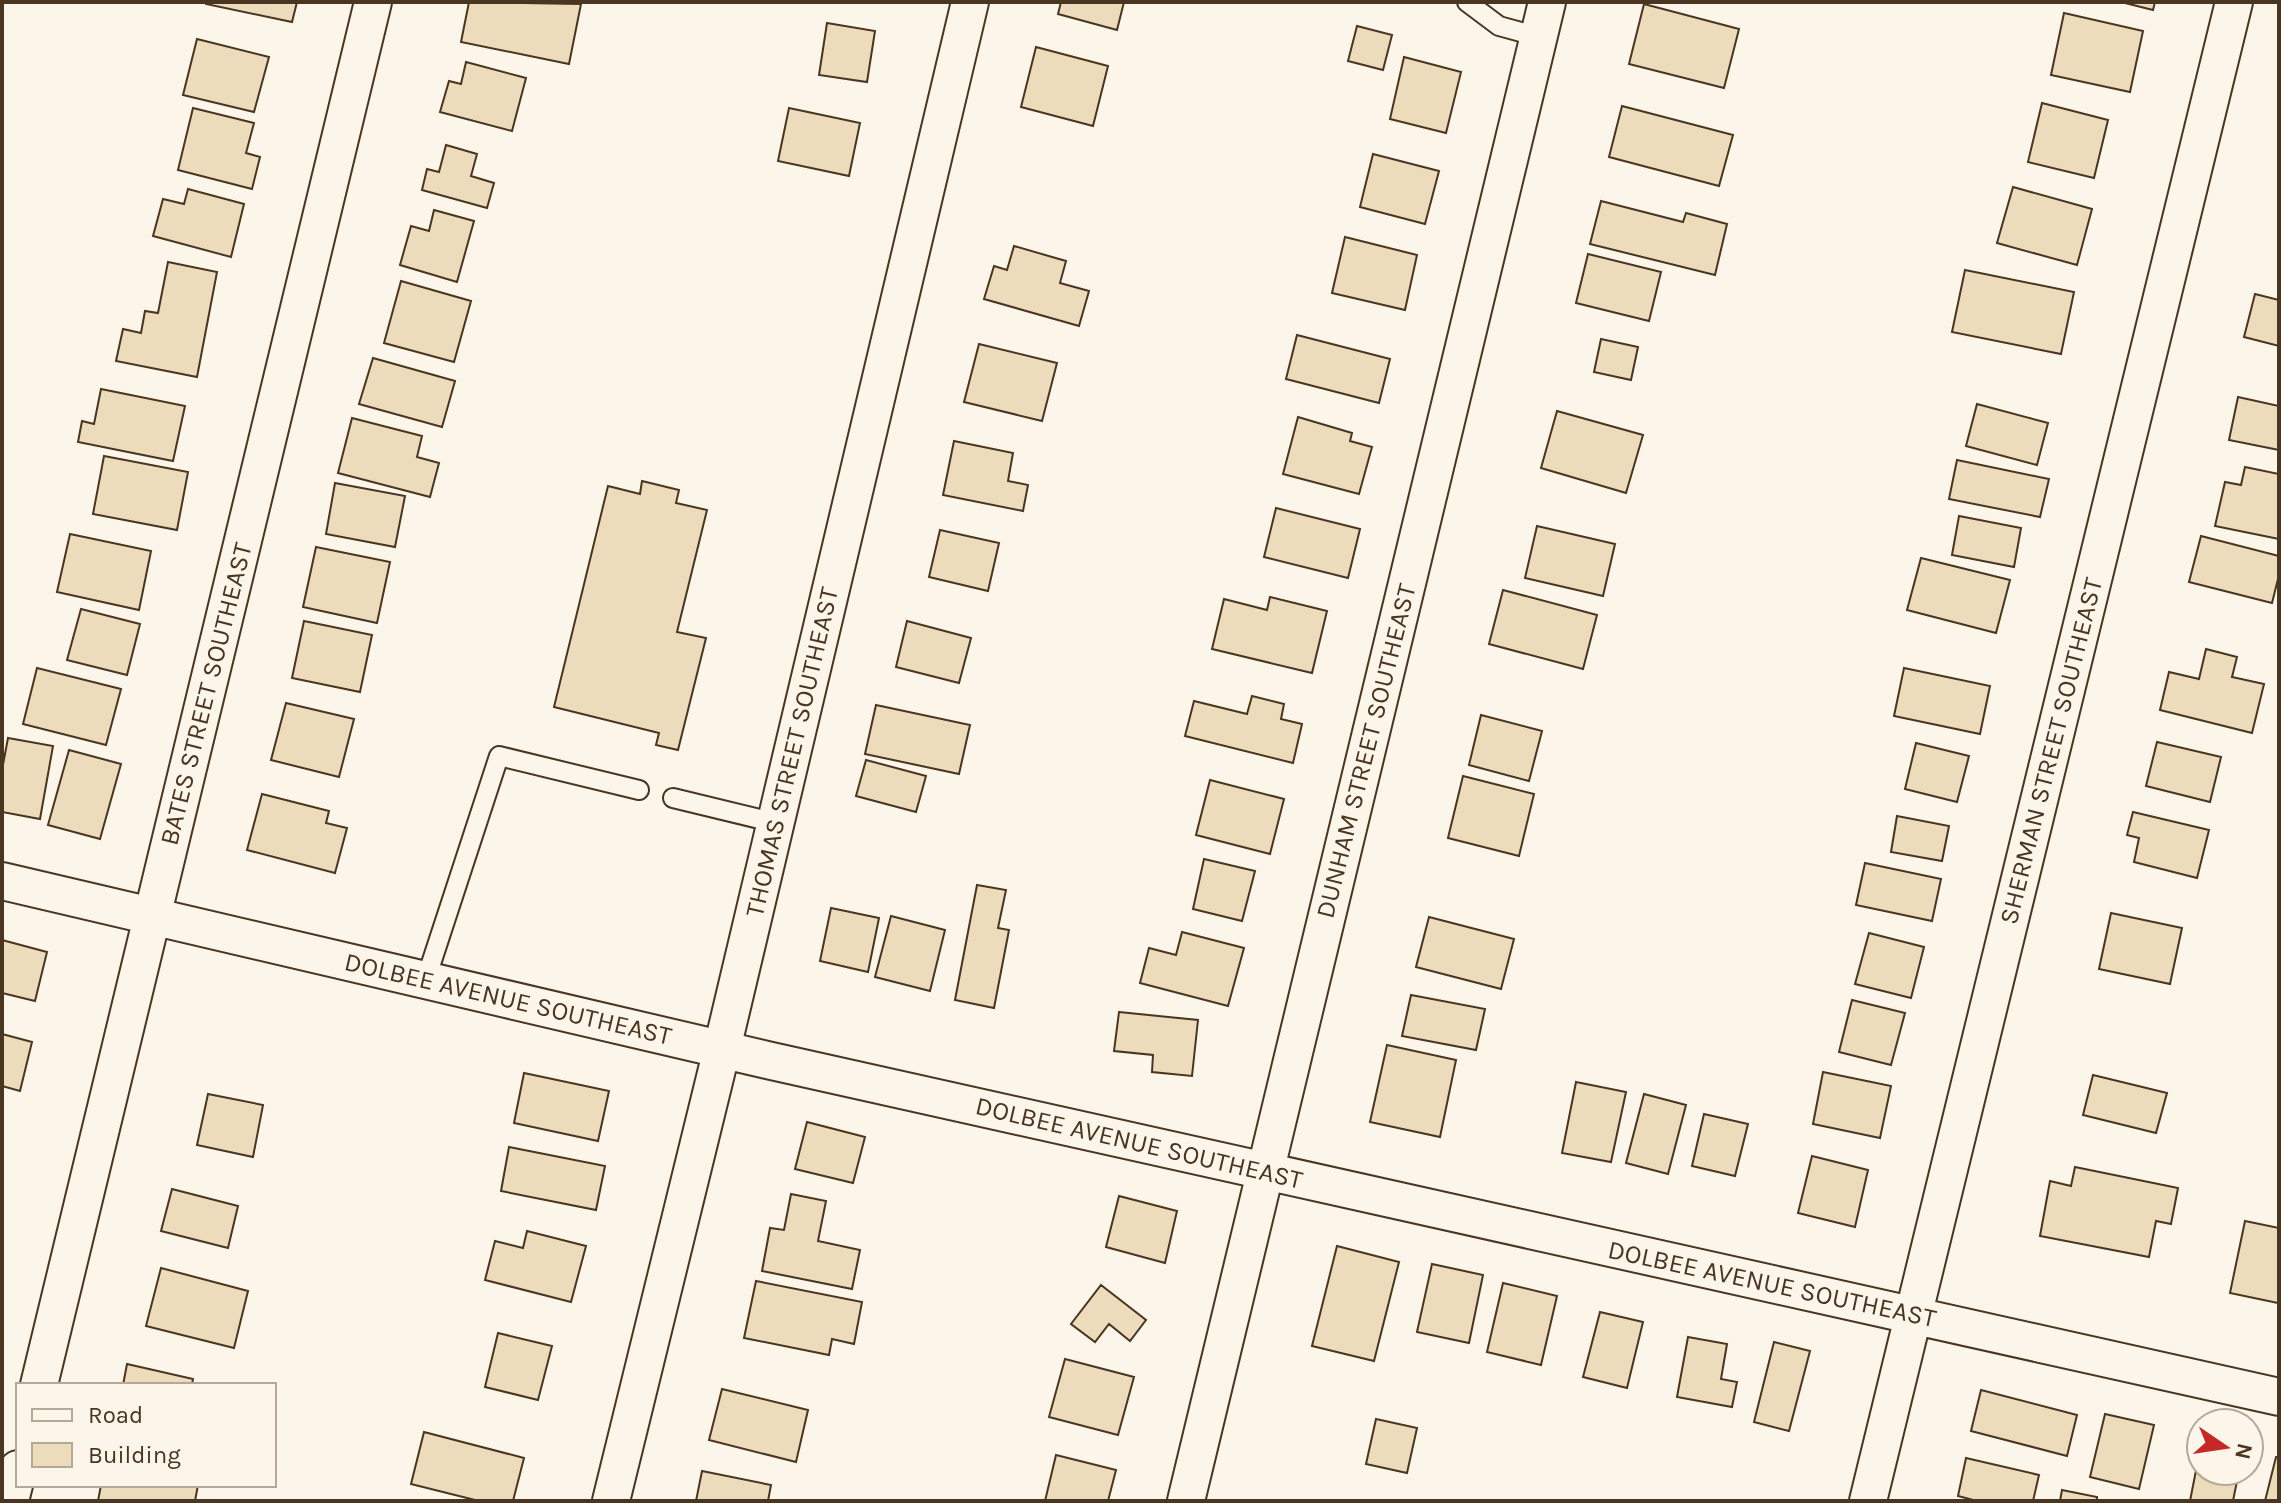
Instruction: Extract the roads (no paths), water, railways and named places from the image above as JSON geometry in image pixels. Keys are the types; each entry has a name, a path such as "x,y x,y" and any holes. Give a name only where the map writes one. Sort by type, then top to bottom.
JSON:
{"street":[{"name":"BATES STREET SOUTHEAST","path":"39,1383 373,2"},
{"name":"THOMAS STREET SOUTHEAST","path":"611,1501 722,1049 970,2"},
{"name":"DUNHAM STREET SOUTHEAST","path":"1186,1501 1547,2"},
{"name":"SHERMAN STREET SOUTHEAST","path":"1868,1501 2234,2"},
{"name":"DOLBEE AVENUE SOUTHEAST","path":"2,881 722,1049 2279,1397"},
{"path":"10,1501 16,1477"}],"lane":[{"path":"1467,2 1499,26 1539,37"},
{"path":"426,979 499,756 639,790"},
{"path":"673,798 776,823"}]}
